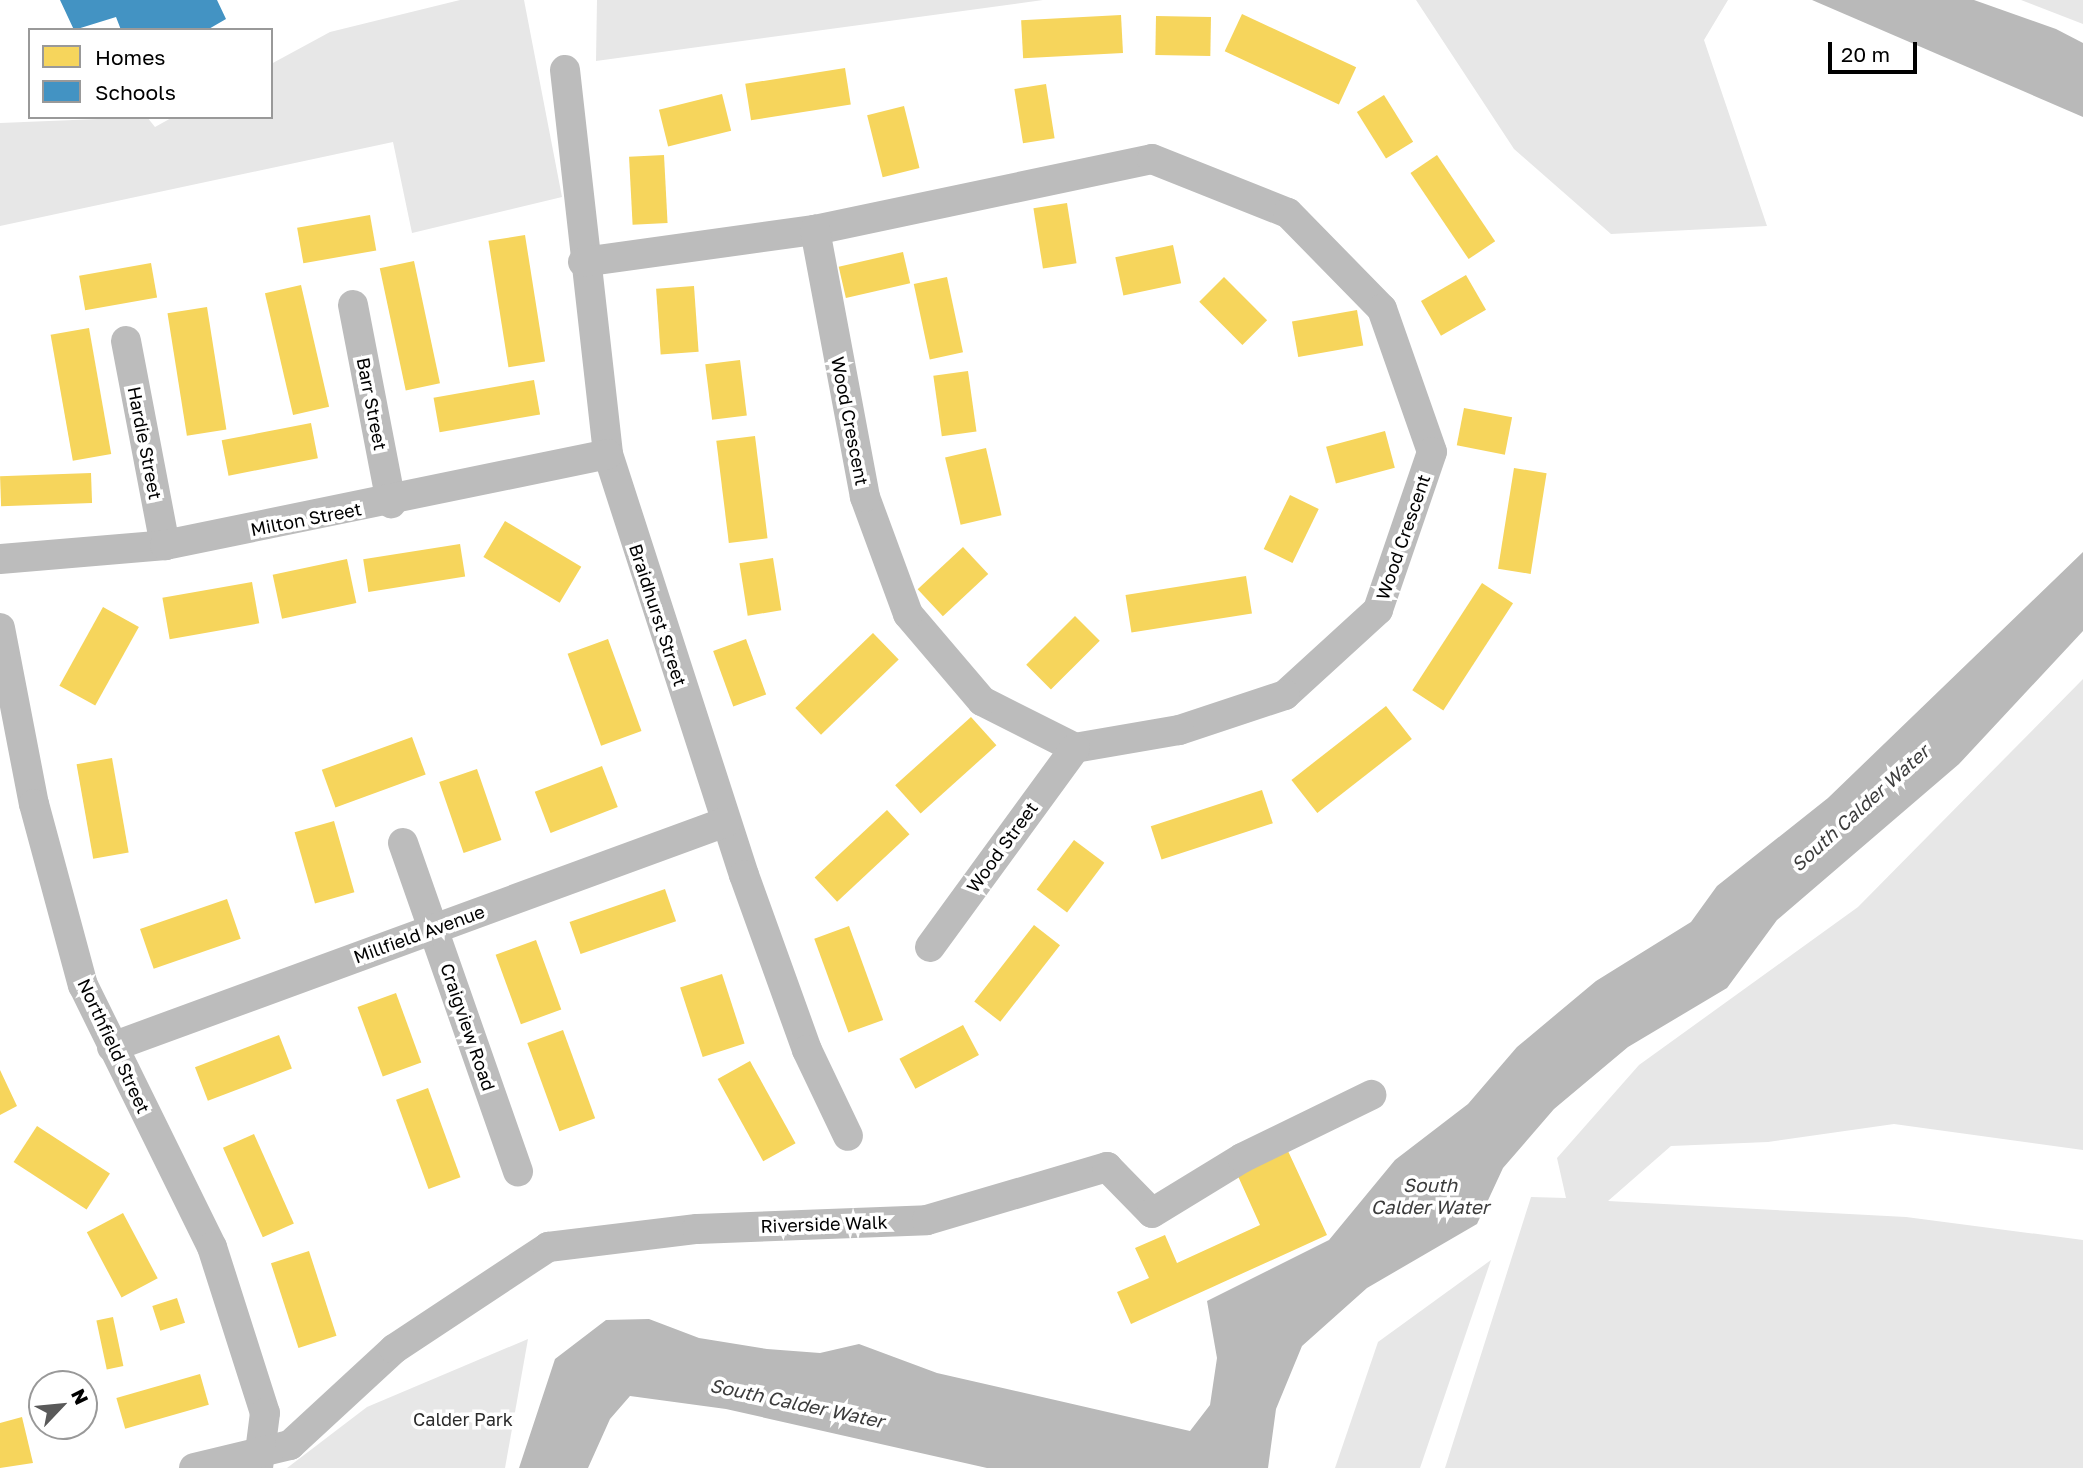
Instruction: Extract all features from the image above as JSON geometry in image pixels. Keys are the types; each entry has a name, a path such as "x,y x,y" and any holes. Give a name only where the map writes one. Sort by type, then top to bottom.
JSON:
{"street":[{"name":"Braidhurst Street","path":"565,69 583,262 608,454 726,822 807,1050 848,1136"},
{"name":"Wood Crescent","path":"583,262 815,230 1152,159 1289,214 1382,309 1432,452 1378,610 1285,695 1179,730 1075,748 982,701 908,614 864,498 815,230"},
{"name":"Barr Street","path":"354,306 391,503"},
{"name":"Hardie Street","path":"125,341 165,545"},
{"name":"Milton Street","path":"0,559 165,545 391,503 608,454"},
{"name":"Northfield Street","path":"0,628 34,804 83,985 212,1247 265,1413 260,1459"},
{"name":"Wood Street","path":"930,947 1075,748"},
{"name":"Millfield Avenue","path":"112,1047 726,822"},
{"name":"Craigview Road","path":"403,842 518,1171"},
{"name":"Riverside Walk","path":"260,1459 290,1445 394,1349 548,1247 696,1229 927,1220 1108,1167 1152,1213 1242,1158 1371,1095"},
{"path":"194,1468 260,1459"}],"green space":[{"path":"460,0 524,0 562,197 412,233 393,142 0,226 0,123 149,119 155,127 169,119 273,119 273,63 330,32"},
{"path":"597,0 1043,0 596,61"},
{"path":"1416,0 1728,0 1704,40 1767,226 1611,234 1514,149"},
{"path":"2021,0 2083,0 2083,24"},
{"path":"2083,679 2083,1150 1894,1124 1768,1142 1671,1146 1608,1201 1906,1217 2083,1240 2083,1468 1445,1468 1531,1197 1566,1198 1557,1158 1639,1065 1858,907"},
{"path":"1491,1260 1420,1468 1335,1468 1378,1342"},
{"name":"Calder Park","path":"528,1339 505,1468 287,1468 367,1407"}],"water":[{"path":"1812,0 1974,0 2056,29 2083,43 2083,117"},
{"name":"South Calder Water","path":"2083,552 2083,631 1959,764 1777,920 1727,988 1628,1047 1554,1109 1503,1168 1477,1224 1367,1288 1302,1346 1276,1409 1268,1468 987,1468 726,1409 630,1396 610,1419 588,1468 519,1468 555,1359 606,1320 649,1319 699,1338 767,1349 820,1353 859,1344 937,1373 1190,1431 1210,1405 1217,1358 1207,1301 1329,1240 1395,1160 1468,1104 1517,1047 1596,981 1691,922 1717,886 1828,798"}],"building: Homes":[{"path":"1242,14 1356,67 1339,104 1225,51"},
{"path":"1121,15 1123,53 1023,58 1021,20"},
{"path":"1156,16 1211,17 1210,56 1155,55"},
{"path":"845,68 851,105 751,120 745,84"},
{"path":"1046,84 1055,138 1023,143 1014,89"},
{"path":"722,94 731,131 668,147 659,110"},
{"path":"1384,95 1413,142 1386,159 1357,112"},
{"path":"904,106 919,168 883,177 867,115"},
{"path":"664,155 668,223 633,225 629,157"},
{"path":"1437,155 1495,241 1469,259 1410,173"},
{"path":"1067,203 1077,263 1043,269 1033,208"},
{"path":"370,215 376,250 303,263 297,228"},
{"path":"525,235 545,361 508,367 488,241"},
{"path":"1173,245 1181,283 1123,295 1115,257"},
{"path":"903,252 910,283 846,298 839,267"},
{"path":"414,261 440,383 406,391 380,268"},
{"path":"151,263 157,297 85,310 79,276"},
{"path":"1466,275 1486,310 1441,336 1421,301"},
{"path":"947,277 963,352 930,359 914,284"},
{"path":"1224,277 1267,320 1242,345 1199,302"},
{"path":"301,285 329,407 293,415 265,293"},
{"path":"694,286 699,352 661,354 656,289"},
{"path":"207,307 226,429 187,436 167,313"},
{"path":"1357,310 1363,345 1298,357 1292,321"},
{"path":"89,328 111,454 73,461 51,335"},
{"path":"740,360 747,416 712,420 705,364"},
{"path":"968,371 976,431 942,436 933,376"},
{"path":"534,380 540,414 440,432 434,398"},
{"path":"1464,408 1512,417 1505,455 1457,445"},
{"path":"311,423 318,458 229,476 222,440"},
{"path":"1385,431 1395,468 1336,483 1326,447"},
{"path":"755,436 768,538 729,543 716,441"},
{"path":"986,448 1002,515 961,525 945,457"},
{"path":"1514,468 1547,473 1531,574 1498,569"},
{"path":"91,473 92,503 1,506 0,476"},
{"path":"1290,495 1319,509 1292,563 1264,549"},
{"path":"505,521 581,567 560,603 483,557"},
{"path":"460,544 465,577 368,592 363,559"},
{"path":"963,547 988,574 943,616 918,589"},
{"path":"773,558 781,610 748,616 739,563"},
{"path":"347,559 356,603 282,619 273,575"},
{"path":"1246,576 1252,614 1131,633 1126,595"},
{"path":"252,582 259,623 170,639 162,598"},
{"path":"1482,583 1513,603 1443,711 1412,690"},
{"path":"103,607 139,627 95,706 59,686"},
{"path":"1075,616 1100,641 1051,690 1026,665"},
{"path":"873,633 899,660 821,735 795,708"},
{"path":"608,639 642,731 601,746 568,654"},
{"path":"746,639 766,694 733,706 713,651"},
{"path":"1386,706 1412,739 1317,813 1291,780"},
{"path":"971,717 996,745 921,813 895,785"},
{"path":"412,737 426,775 335,807 322,770"},
{"path":"112,758 129,853 93,859 77,764"},
{"path":"602,766 618,807 551,833 535,792"},
{"path":"477,769 501,840 464,853 439,782"},
{"path":"1262,790 1273,823 1162,859 1151,826"},
{"path":"887,810 910,834 837,902 815,878"},
{"path":"334,821 354,892 315,903 295,832"},
{"path":"1074,840 1104,863 1067,912 1037,890"},
{"path":"665,889 676,921 581,954 570,922"},
{"path":"227,899 241,939 154,969 140,929"},
{"path":"1034,925 1060,945 1000,1022 974,1001"},
{"path":"849,926 883,1020 848,1033 814,939"},
{"path":"536,940 561,1010 521,1024 496,955"},
{"path":"722,974 745,1043 703,1057 680,988"},
{"path":"396,993 421,1063 383,1077 357,1007"},
{"path":"963,1025 979,1055 915,1089 899,1059"},
{"path":"563,1030 595,1118 559,1131 527,1043"},
{"path":"279,1035 292,1069 208,1101 195,1067"},
{"path":"750,1061 796,1143 763,1161 718,1079"},
{"path":"0,1070 17,1106 0,1115"},
{"path":"428,1088 460,1177 429,1189 396,1100"},
{"path":"37,1126 110,1173 87,1209 14,1162"},
{"path":"254,1134 294,1224 263,1237 223,1148"},
{"path":"1288,1151 1327,1235 1131,1324 1117,1292 1149,1278 1135,1248 1165,1235 1177,1263 1260,1225 1237,1174"},
{"path":"123,1213 158,1278 122,1298 87,1232"},
{"path":"309,1251 337,1336 298,1348 271,1263"},
{"path":"177,1298 185,1323 160,1331 152,1306"},
{"path":"113,1317 123,1366 107,1369 96,1321"},
{"path":"200,1374 209,1405 125,1429 116,1398"},
{"path":"22,1417 33,1463 0,1468 0,1423"}],"building: Schools":[{"path":"60,0 217,0 226,19 210,28 120,28 116,17 73,28"}]}
